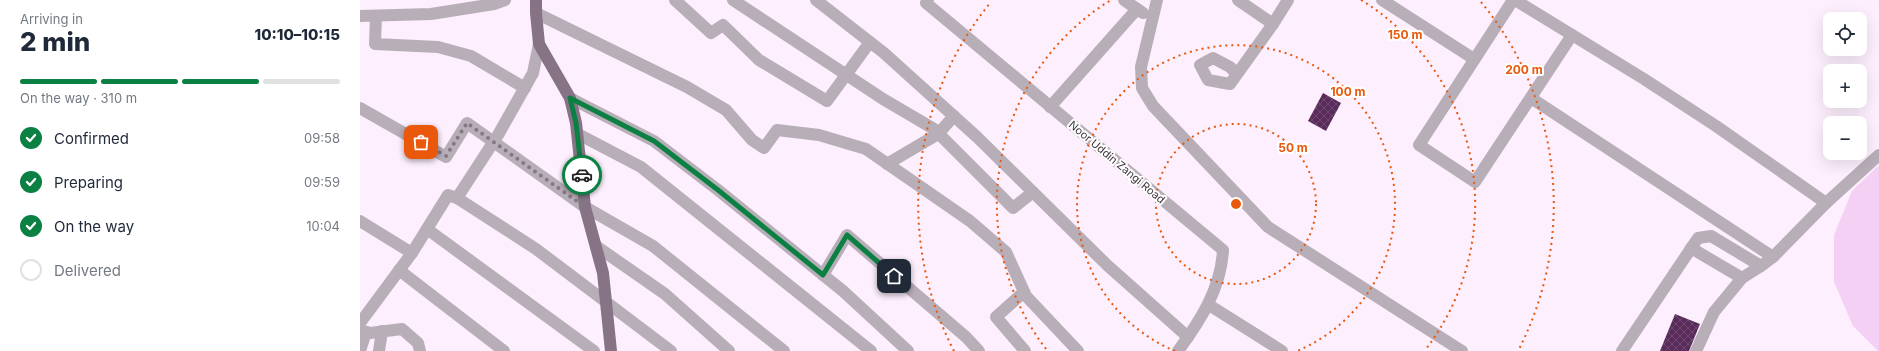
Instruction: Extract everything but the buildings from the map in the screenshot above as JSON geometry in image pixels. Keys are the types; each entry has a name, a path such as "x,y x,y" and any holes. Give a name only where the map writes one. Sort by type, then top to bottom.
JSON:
{"main road":[{"path":"536,0 539,44 570,98 578,134 585,207 603,273 611,351"}],"street":[{"path":"360,16 431,14 494,4 505,0"},
{"path":"675,0 711,34 723,25 759,60 827,101 870,42"},
{"path":"733,0 883,99 934,129 1013,208 1033,192"},
{"path":"816,0 870,42 954,116 1107,265 1188,337"},
{"path":"1124,0 1153,19"},
{"path":"1157,0 1141,67 1142,88 1153,106 1268,227 1462,351"},
{"path":"1238,0 1273,24"},
{"path":"1237,74 1273,24 1288,0"},
{"path":"1382,0 1474,59"},
{"path":"1572,35 1475,182 1419,145 1514,0 1572,35 1716,126 1826,203"},
{"name":"Noor Uddin Zangi Road","path":"926,1 1050,107 1223,250 1222,266 1209,305 1178,351"},
{"path":"1050,107 1137,9"},
{"path":"536,13 686,87 726,110 752,140 764,148 777,130 819,135 866,149 970,221 1006,252 1024,292 1078,351"},
{"path":"376,16 375,44 438,47 471,56 525,88"},
{"path":"457,198 493,142 534,73 539,44"},
{"path":"570,98 654,141 718,190 843,291 908,351"},
{"path":"1531,98 1773,257"},
{"path":"360,108 446,156 467,123 585,207 654,246 784,351"},
{"path":"888,164 938,134 954,116"},
{"path":"578,134 641,167 871,351"},
{"path":"1696,351 1714,312 1742,278 1773,257 1826,203 1879,155"},
{"path":"360,351 362,328 399,270 412,253 448,195 457,198 536,249 671,351"},
{"path":"362,227 412,253"},
{"path":"427,229 594,351"},
{"path":"823,275 847,235 966,337 979,351"},
{"path":"1622,351 1698,238 1711,236 1761,266"},
{"path":"596,246 664,294 729,351"},
{"path":"1691,248 1742,278"},
{"path":"399,270 504,351"},
{"path":"1024,292 996,317 1025,351"},
{"path":"1209,305 1282,351"},
{"path":"362,328 370,333 402,329 419,347 429,351"},
{"path":"379,351 382,331"}],"shaded area":[{"path":"1879,165 1878,351 1853,326 1834,282 1834,235 1852,191"}],"way so far":[{"path":"421,142 446,156 467,123 585,207 582,175"}],"route":[{"path":"582,175 582,164 576,123 570,98 654,141 718,190 823,275 847,235 894,276"}]}
